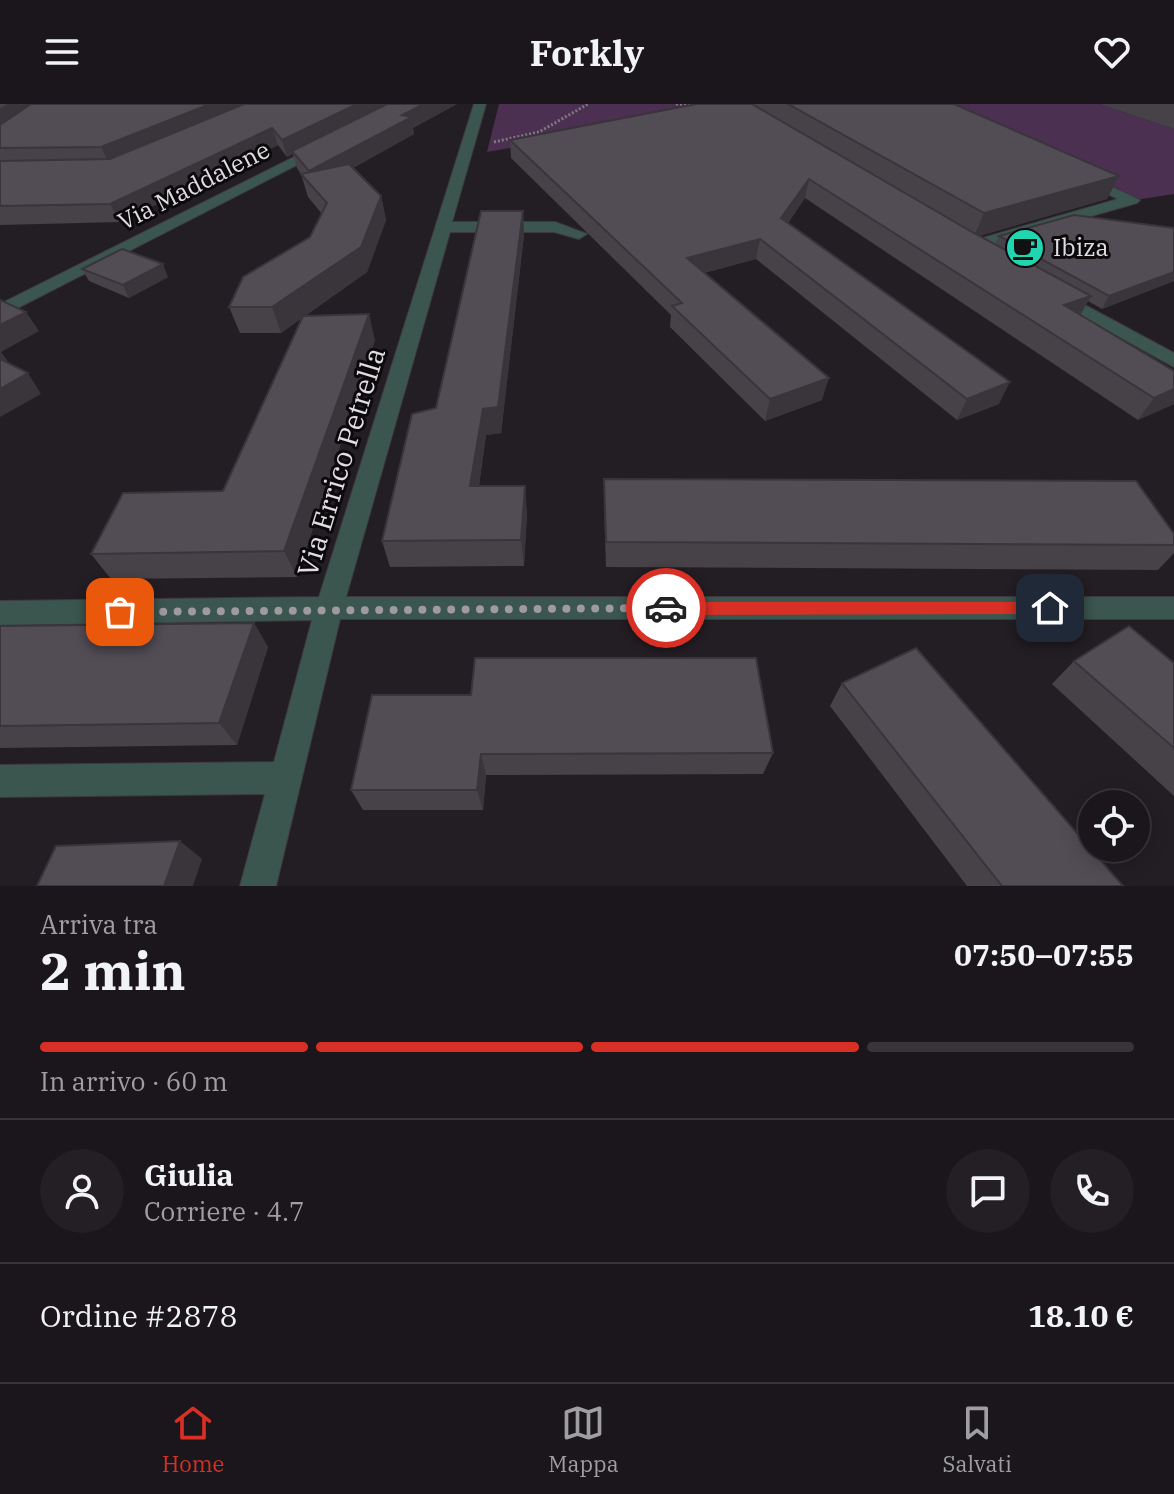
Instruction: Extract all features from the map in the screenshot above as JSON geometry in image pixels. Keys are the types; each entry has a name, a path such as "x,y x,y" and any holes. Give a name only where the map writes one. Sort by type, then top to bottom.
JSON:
{"street":[{"name":"Via Errico Petrella","path":"258,886 329,608 480,104"},
{"name":"Via Maddalene","path":"0,311 338,140"},
{"path":"996,260 965,242 1132,200 1067,170"},
{"path":"443,227 555,227 579,234"},
{"path":"1046,288 1174,361"},
{"path":"0,613 329,608 1174,608"},
{"path":"0,781 285,778"}],"path":[{"path":"489,143 539,132 588,104"},
{"path":"676,104 702,106"}],"shaded area":[{"path":"499,104 711,104 723,111 487,152"},
{"path":"928,104 1099,104 1174,129 1174,194 1129,201"}],"building":[{"path":"31,104 210,104 101,147 0,148 0,125"},
{"path":"244,104 357,104 282,140 272,128 110,204 0,206 0,161 110,159"},
{"path":"387,104 424,104 402,115 412,117 309,171 292,151"},
{"path":"696,104 752,104 972,232 1091,296 1064,305 1174,371 1174,389 1154,398 809,179 781,218 1010,382 967,399 760,239 687,258 829,378 770,399 672,306 682,303 510,140"},
{"path":"788,104 954,104 1119,176 984,213"},
{"path":"349,164 381,196 361,247 272,307 229,307 243,277 310,237 327,203 301,174"},
{"path":"481,211 523,211 498,407 483,409 470,486 525,486 521,540 382,541 412,414 436,408"},
{"path":"1074,215 1174,228 1174,272 1109,296 999,236"},
{"path":"122,249 163,264 123,285 82,269"},
{"path":"0,300 26,312 0,325"},
{"path":"369,314 284,551 91,554 123,493 223,491 303,316"},
{"path":"0,359 28,373 0,389"},
{"path":"604,479 1136,481 1174,534 1174,545 606,542"},
{"path":"254,623 219,723 0,726 0,626"},
{"path":"1129,626 1174,663 1174,748 1074,661"},
{"path":"916,648 1078,834 1078,862 1102,862 1123,886 1002,886 842,683"},
{"path":"475,658 756,658 773,753 481,754 477,790 351,790 372,695 471,695"},
{"path":"180,841 164,886 37,886 56,846"}],"way so far":[{"path":"120,612 329,608 666,608"}],"place":[{"name":"Ibiza","path":"1025,248"}],"route":[{"path":"666,608 1050,608"}]}
